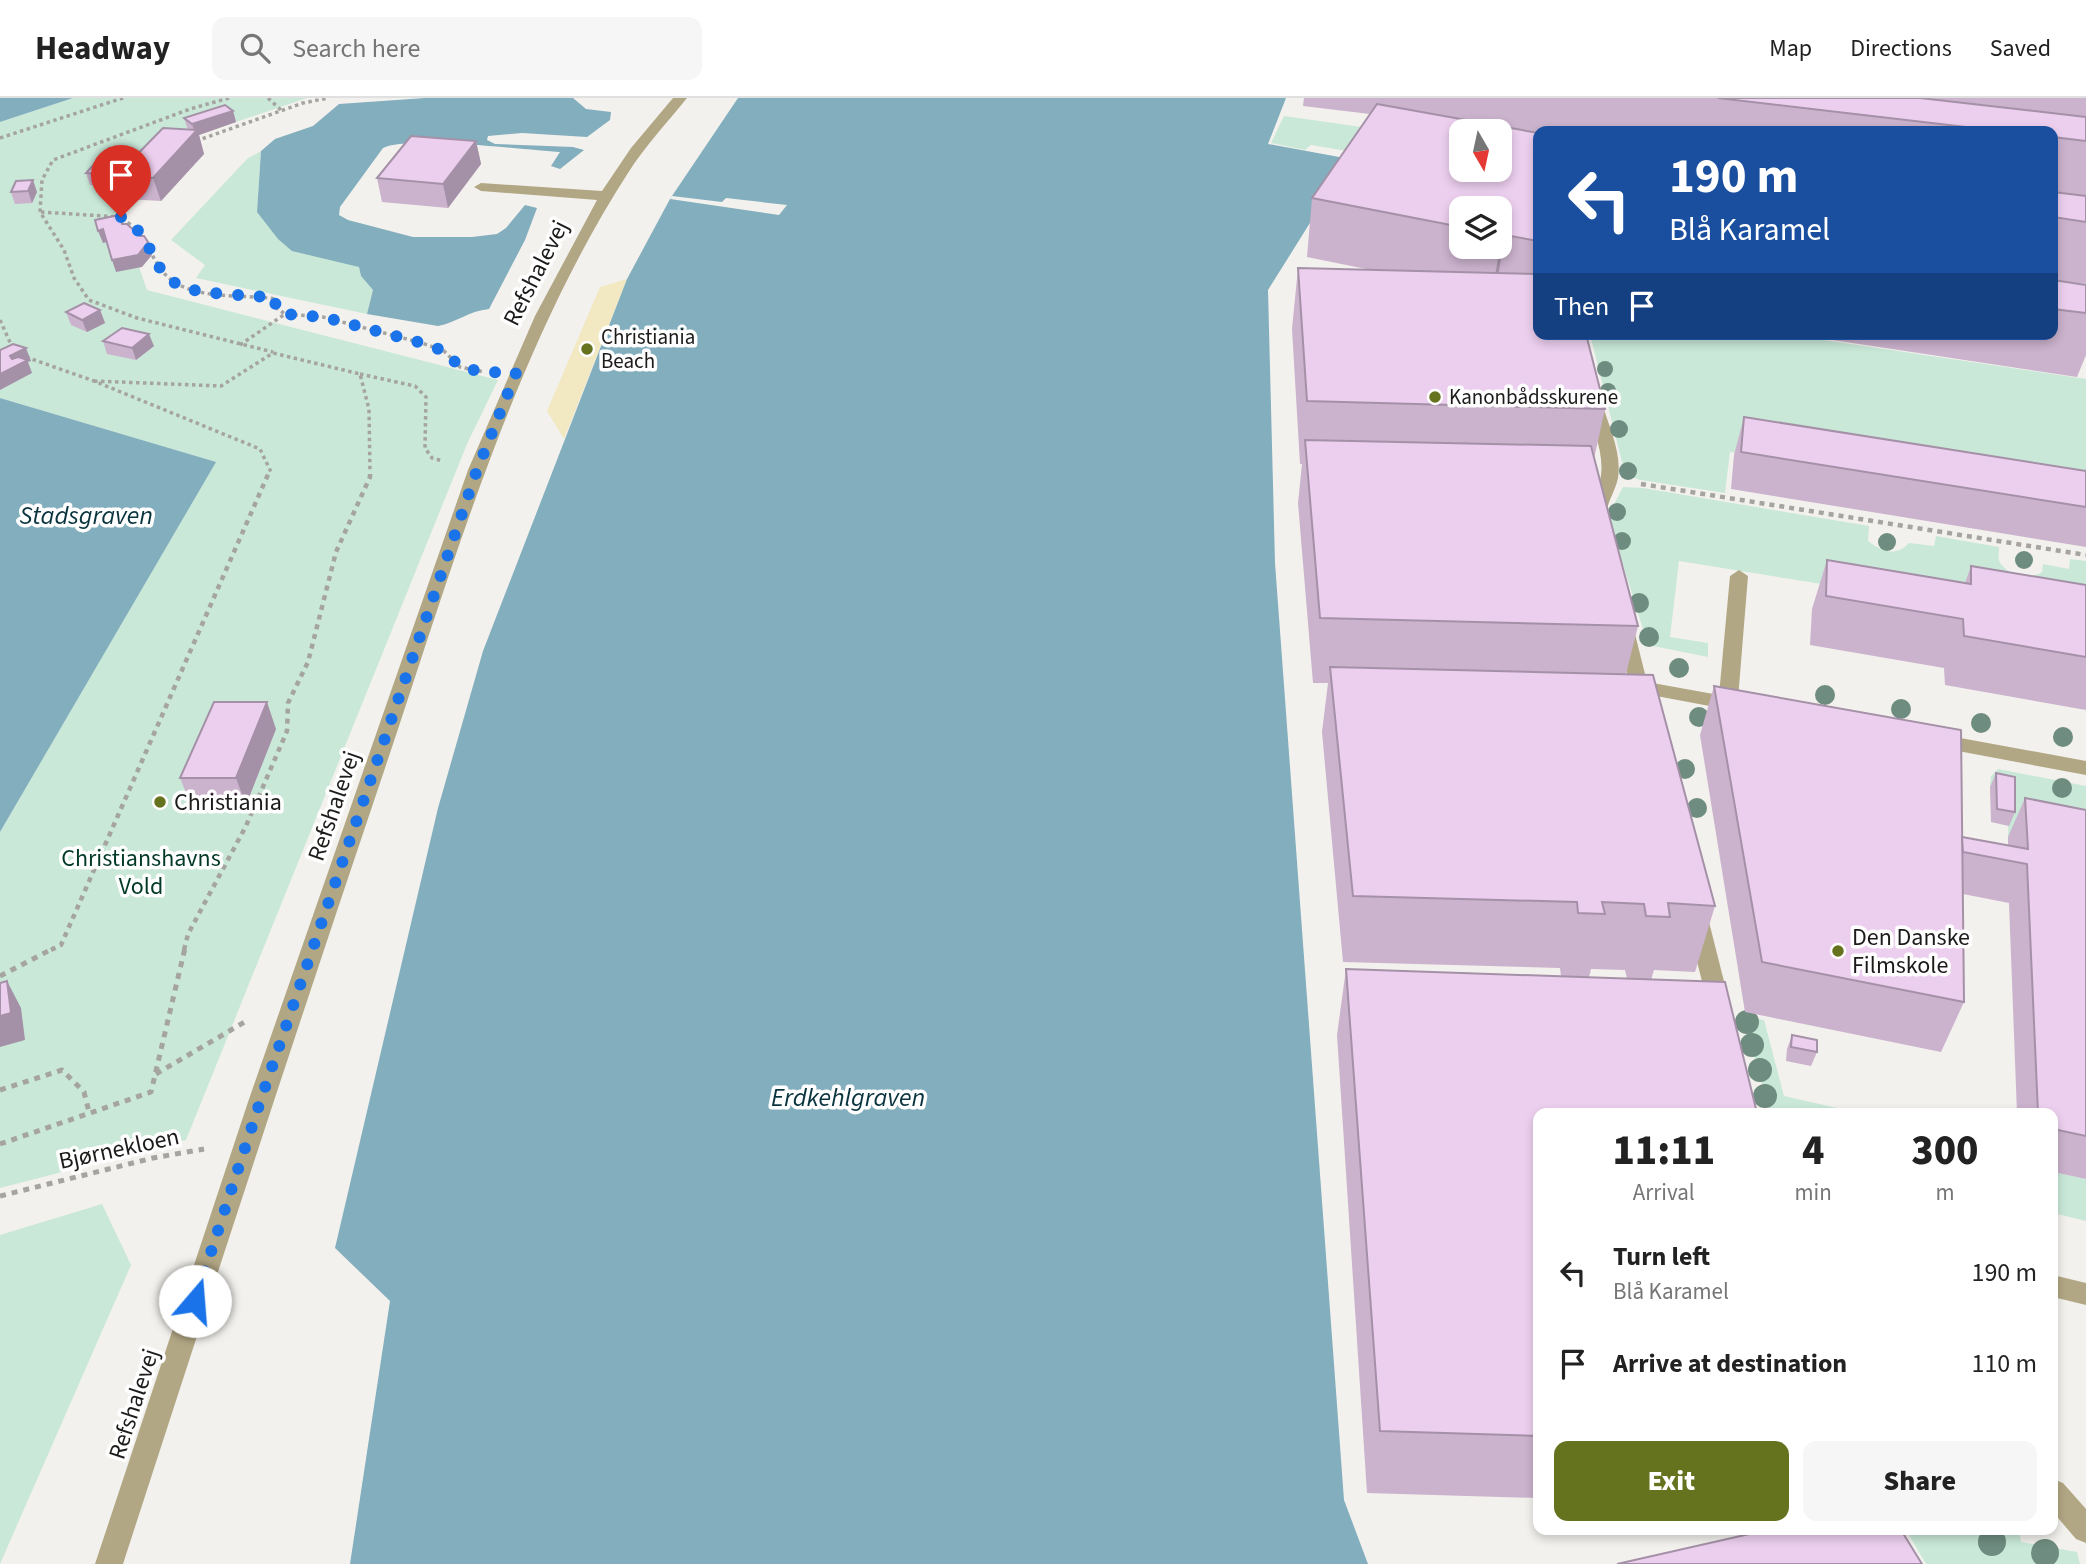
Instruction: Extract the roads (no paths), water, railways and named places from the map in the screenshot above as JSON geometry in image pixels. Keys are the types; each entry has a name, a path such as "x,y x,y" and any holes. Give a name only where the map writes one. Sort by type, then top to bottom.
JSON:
{"street":[{"name":"Refshalevej","path":"109,1564 247,1142 477,470 516,373 569,263 624,168 680,98"},
{"path":"481,187 608,195"},
{"path":"1590,386 1609,463 1609,479 1595,511 1601,538"},
{"path":"1728,703 1739,576"},
{"path":"1618,606 1646,714"},
{"path":"1639,687 1755,708"},
{"path":"1917,737 2086,768"},
{"path":"1692,900 1726,1033"},
{"path":"2058,1287 2086,1294"},
{"path":"2058,1498 2086,1530"}],"water":[{"path":"0,98 73,98 0,122"},
{"path":"425,98 573,98 586,109 611,112 610,120 587,137 522,133 488,136 487,140 495,144 573,147 584,150 560,169 551,166 560,152 441,143 396,144 383,148 340,207 339,215 348,220 413,237 472,237 497,234 506,228 525,205 537,208 525,240 489,309 438,326 367,314 373,290 361,276 359,267 292,251 278,239 257,212 261,151 275,139 313,126 339,104"},
{"name":"Erdkehlgraven","path":"738,98 1286,98 1268,144 1350,159 1268,290 1275,563 1344,1500 1368,1564 350,1564 390,1301 335,1248 438,808 483,651 627,279 670,199"},
{"name":"Stadsgraven","path":"0,398 216,462 0,832"}],"place":[{"name":"Christiania Beach","path":"587,349"},
{"name":"Kanonbådsskurene","path":"1435,397"},
{"name":"Christiania","path":"160,802"},
{"name":"Den Danske Filmskole","path":"1838,951"}],"park label":[{"name":"Christianshavns Vold","path":"141,872"}]}
